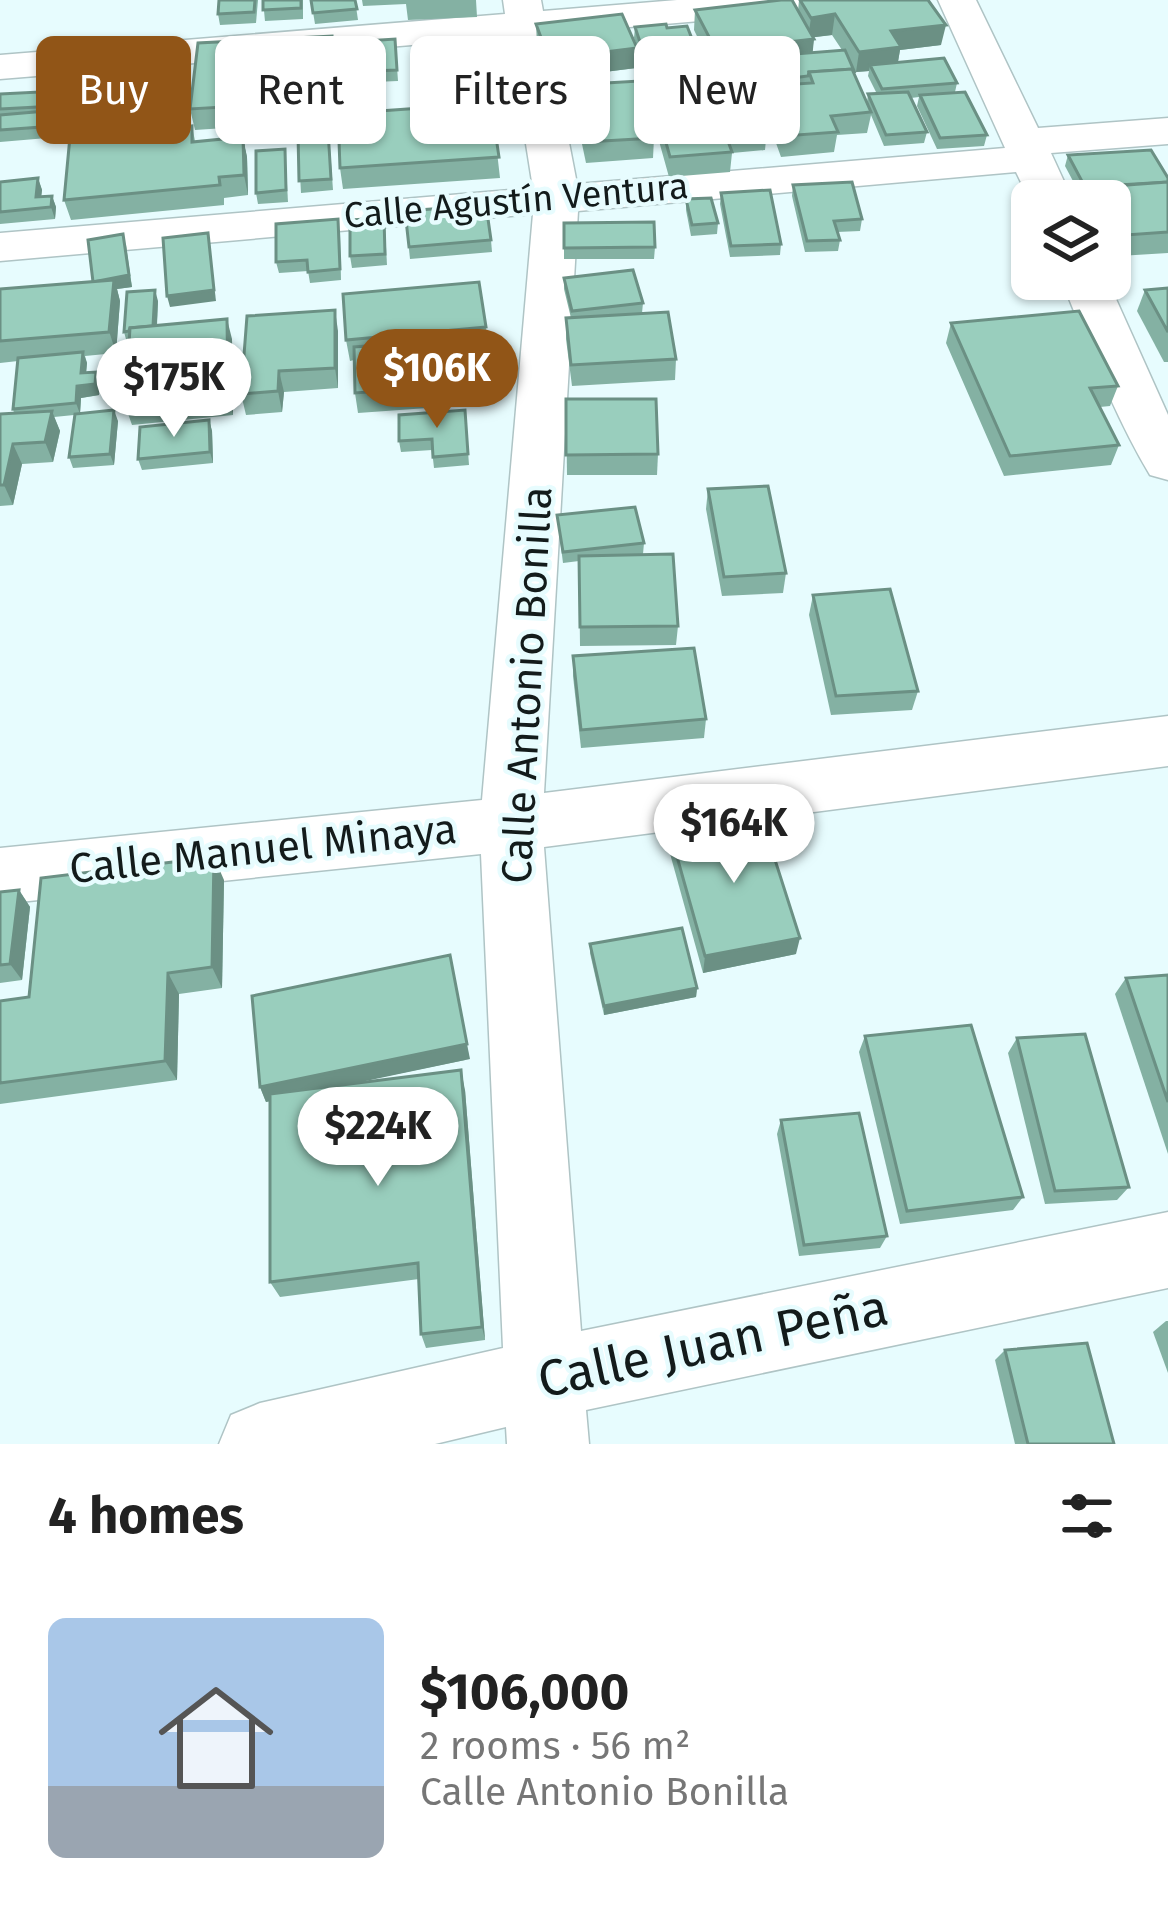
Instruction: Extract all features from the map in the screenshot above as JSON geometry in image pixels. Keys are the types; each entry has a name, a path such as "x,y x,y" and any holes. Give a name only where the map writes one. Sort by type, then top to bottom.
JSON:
{"street":[{"path":"0,67 524,13 818,0"},
{"path":"957,0 1042,180"},
{"name":"Calle Antonio Bonilla","path":"524,13 556,197 511,824 548,1411"},
{"name":"Calle Agustín Ventura","path":"0,247 1030,150 1168,131"},
{"path":"1096,300 1153,404 1168,462"},
{"name":"Calle Manuel Minaya","path":"0,876 511,824 1168,741"},
{"name":"Calle Juan Peña","path":"260,1444 548,1411 1168,1250"}],"building":[{"path":"219,0 255,0 254,12 218,14"},
{"path":"263,0 301,0 301,8 263,10"},
{"path":"311,0 355,0 357,9 313,13"},
{"path":"792,0 814,39 709,36 695,10"},
{"path":"800,0 928,0 946,25 891,31 901,47 859,52 835,14 811,18"},
{"path":"622,14 634,48 610,51 610,36 540,36 536,24"},
{"path":"687,26 691,36 638,36 635,27"},
{"path":"395,39 397,70 386,70 386,40"},
{"path":"215,42 215,108 191,109 198,43"},
{"path":"845,50 855,73 852,69 809,72 800,77 800,54"},
{"path":"944,58 957,83 882,89 870,65"},
{"path":"852,69 871,112 831,116 838,132 800,135 800,84 813,83 809,72"},
{"path":"634,81 634,139 610,141 610,83"},
{"path":"36,92 36,107 0,109 0,94"},
{"path":"908,92 927,132 886,135 868,94"},
{"path":"965,92 987,135 940,138 920,95"},
{"path":"410,109 410,144 497,144 499,157 340,168 339,144 386,144 386,111"},
{"path":"36,112 36,127 0,130 0,115"},
{"path":"192,126 192,142 243,144 244,175 219,177 220,185 64,200 69,144 191,144"},
{"path":"298,144 329,144 331,179 299,181"},
{"path":"666,144 729,144 732,152 670,157"},
{"path":"285,149 286,190 256,193 256,151"},
{"path":"1151,150 1168,182 1081,180 1068,155"},
{"path":"38,178 36,197 52,196 51,207 0,212 0,182"},
{"path":"852,182 862,219 834,221 840,240 807,241 793,185"},
{"path":"1168,182 1168,232 1131,235 1131,185"},
{"path":"770,190 781,244 731,246 721,193"},
{"path":"711,198 718,223 692,225 686,199"},
{"path":"486,205 491,240 409,247 405,211"},
{"path":"384,218 385,254 350,256 350,220"},
{"path":"338,219 340,269 308,272 307,260 276,262 276,224"},
{"path":"654,222 655,247 564,248 564,223"},
{"path":"208,233 214,290 167,296 163,238"},
{"path":"123,234 129,275 93,282 88,240"},
{"path":"633,270 643,303 572,311 564,278"},
{"path":"114,280 109,332 0,341 0,289"},
{"path":"479,282 486,327 346,340 343,294"},
{"path":"1168,288 1168,332 1145,290"},
{"path":"155,290 153,326 124,332 127,292"},
{"path":"335,310 335,368 279,371 278,391 241,394 247,316"},
{"path":"1079,311 1118,386 1090,388 1119,445 1010,456 951,323"},
{"path":"668,312 676,359 571,365 566,318"},
{"path":"227,319 228,395 125,405 130,328"},
{"path":"463,339 467,385 355,393 354,347"},
{"path":"83,352 81,373 96,372 95,384 77,386 76,403 13,409 18,358"},
{"path":"566,399 656,399 658,454 566,455"},
{"path":"114,410 110,454 69,457 75,414"},
{"path":"465,410 468,454 433,457 432,439 399,441 399,415"},
{"path":"52,411 45,442 13,444 4,485 0,485 0,414"},
{"path":"209,420 210,452 138,459 140,427"},
{"path":"768,486 786,573 724,577 708,489"},
{"path":"635,507 644,543 563,552 557,515"},
{"path":"673,554 678,626 580,627 579,556"},
{"path":"890,589 918,691 836,696 813,595"},
{"path":"694,648 706,719 581,730 573,656"},
{"path":"761,816 800,938 705,956 670,832"},
{"path":"214,857 212,967 168,973 165,1061 0,1083 0,1001 29,997 41,878"},
{"path":"19,890 10,964 0,965 0,892"},
{"path":"682,928 697,988 604,1006 590,944"},
{"path":"450,955 467,1044 260,1087 252,996"},
{"path":"1168,975 1168,1102 1126,978"},
{"path":"971,1025 1023,1197 907,1211 865,1036"},
{"path":"1085,1034 1129,1187 1055,1191 1017,1038"},
{"path":"461,1070 482,1327 421,1334 418,1263 270,1282 270,1094"},
{"path":"859,1113 887,1236 804,1245 781,1120"},
{"path":"1087,1343 1114,1444 1028,1444 1005,1350"}]}
